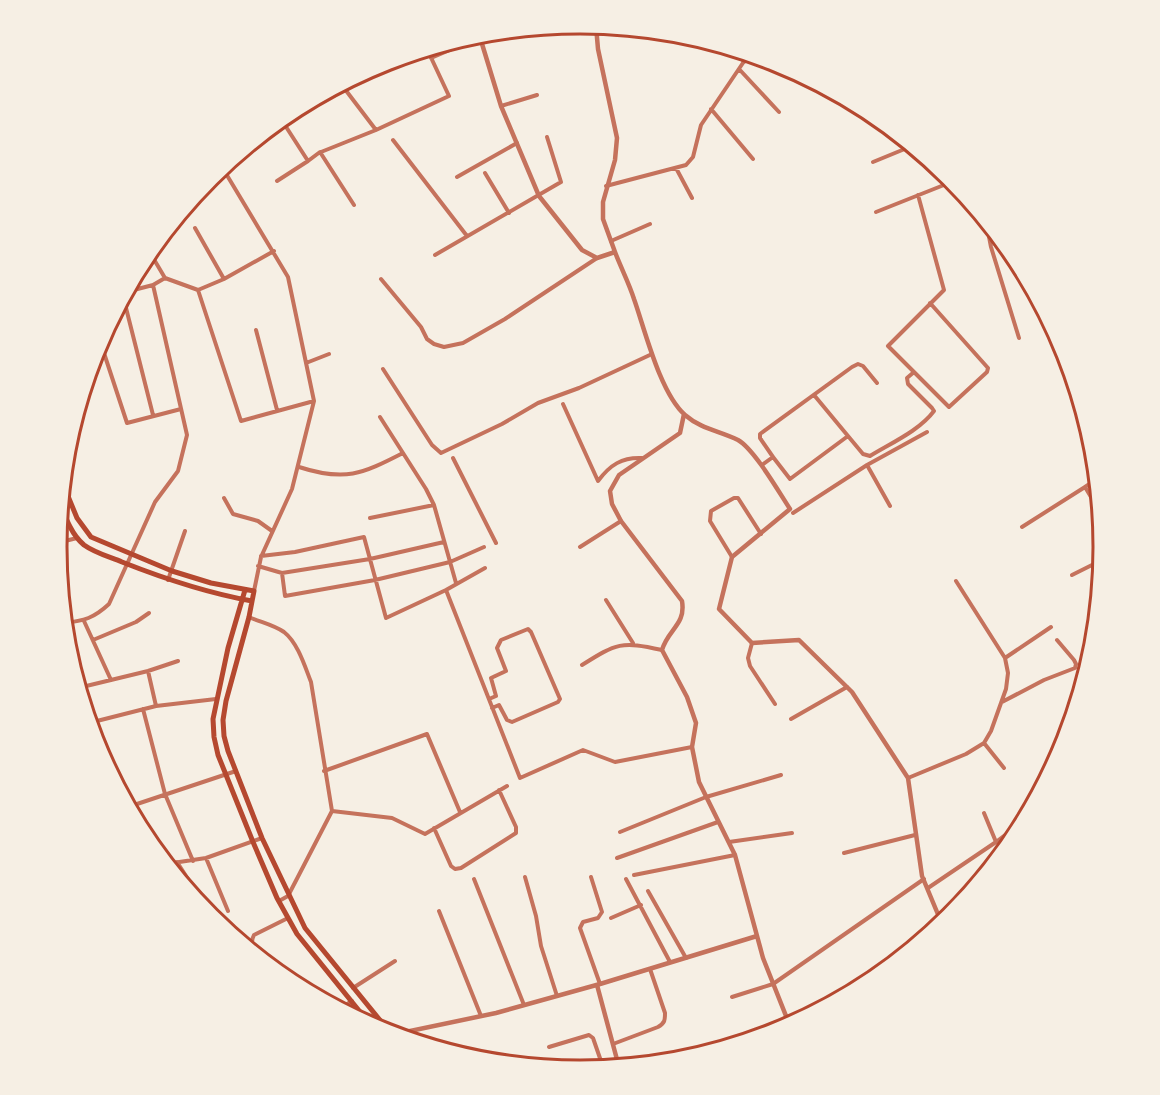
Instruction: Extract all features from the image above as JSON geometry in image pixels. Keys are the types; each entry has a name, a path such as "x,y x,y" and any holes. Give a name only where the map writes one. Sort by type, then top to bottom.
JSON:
{"main road":[{"path":"69,499 85,531 100,543 172,571 211,583 254,591 223,720 224,736 262,838 305,928 378,1018"},
{"path":"68,521 77,538 90,549 168,580 208,592 252,601"},
{"path":"245,590 216,699 213,719 214,737 226,775 253,842 288,918 297,934 360,1011"}],"street":[{"path":"597,35 617,138 615,160 603,202 603,219 652,354 670,394 684,414 705,428 740,441 762,465 790,509 732,557 719,609 752,643 799,640 847,687 908,778 915,835 924,879 938,914"},
{"path":"483,44 501,106 539,196 582,250 597,258"},
{"path":"277,181 321,152 449,96 431,58 437,55"},
{"path":"606,186 686,165 693,157 701,125 744,62"},
{"path":"739,69 779,112"},
{"path":"346,91 375,130"},
{"path":"501,106 537,95"},
{"path":"711,109 753,159"},
{"path":"286,127 308,161"},
{"path":"435,255 561,182 547,137"},
{"path":"393,140 467,236"},
{"path":"457,177 517,143"},
{"path":"873,162 903,150"},
{"path":"321,152 354,205"},
{"path":"676,168 692,198"},
{"path":"485,173 509,213"},
{"path":"227,176 288,277 314,401 292,489 257,566 254,591"},
{"path":"876,213 944,186"},
{"path":"918,195 944,290 930,303 888,346 949,407 987,372 988,368 930,303"},
{"path":"611,241 650,224"},
{"path":"195,228 224,279"},
{"path":"990,239 1019,338"},
{"path":"154,261 165,278 198,290 224,279 274,251"},
{"path":"381,279 421,327 427,339 434,344 444,346 463,343 505,319 597,258 615,252"},
{"path":"137,290 165,278"},
{"path":"72,622 84,621 109,604 155,502 178,471 186,435 153,285"},
{"path":"198,290 241,421 314,401"},
{"path":"127,307 153,415"},
{"path":"256,330 277,410"},
{"path":"306,363 329,354"},
{"path":"383,369 432,446 441,453 538,404 579,388 652,354"},
{"path":"105,355 127,423 181,409"},
{"path":"848,436 790,479 760,438 760,434 858,364 863,366 877,383"},
{"path":"814,395 863,454 870,456 916,427 934,411 908,384 907,378 914,372"},
{"path":"563,404 598,481 607,470 623,459 642,458"},
{"path":"684,414 680,432 619,475 610,492 612,504 621,521 682,601 684,612 677,626 664,641 662,650 687,697 696,723 692,747 699,782 735,855 763,958 786,1017"},
{"path":"380,417 434,505 456,583"},
{"path":"793,513 867,465 927,432"},
{"path":"299,466 330,475 349,475 370,470 403,453"},
{"path":"453,458 496,543"},
{"path":"762,465 773,458"},
{"path":"867,465 890,506"},
{"path":"1022,527 1089,484"},
{"path":"1085,487 1090,496"},
{"path":"224,498 233,514 258,521 272,531"},
{"path":"732,557 710,522 711,511 738,498 760,534"},
{"path":"370,518 434,505"},
{"path":"580,547 621,521"},
{"path":"168,580 185,531"},
{"path":"261,556 295,552 364,537 386,618 446,590 484,568"},
{"path":"67,540 77,538"},
{"path":"257,566 282,573 370,559 444,542"},
{"path":"282,573 285,596 375,580 450,562 484,547"},
{"path":"1072,575 1092,565"},
{"path":"908,778 966,754 984,743 991,731 1006,689 1008,673 1005,658 956,581"},
{"path":"446,590 520,778 583,750 615,762 692,747"},
{"path":"606,600 633,643"},
{"path":"93,640 136,622 149,613"},
{"path":"249,617 282,631 294,644 311,682 332,811 288,896 279,901"},
{"path":"84,621 111,680"},
{"path":"1005,658 1051,627"},
{"path":"489,699 496,696 491,678 506,670 497,648 501,640 528,629 560,699 558,702 512,722 507,720 500,705 492,708"},
{"path":"1002,702 1044,680 1075,668 1074,660 1057,640"},
{"path":"582,664 610,647 633,643 662,650"},
{"path":"752,643 748,658 750,666 775,704"},
{"path":"86,686 178,661"},
{"path":"148,671 156,706"},
{"path":"791,719 847,687"},
{"path":"97,721 156,706 216,699"},
{"path":"143,709 165,794 193,861"},
{"path":"324,771 427,734 460,812"},
{"path":"984,743 1004,768"},
{"path":"136,804 236,771"},
{"path":"620,832 706,797 781,775"},
{"path":"332,811 392,818 425,834 507,786"},
{"path":"434,828 451,866 455,869 461,868 516,832 516,827 499,790"},
{"path":"984,813 996,842"},
{"path":"617,858 718,822"},
{"path":"729,842 792,834"},
{"path":"928,888 1006,834"},
{"path":"844,853 915,835"},
{"path":"186,876 177,862 206,858 262,838"},
{"path":"634,875 735,855"},
{"path":"206,858 228,911"},
{"path":"525,877 533,904 540,946 557,996"},
{"path":"591,877 602,912 598,918 583,922 580,928 598,985 616,1059"},
{"path":"474,879 524,1005"},
{"path":"626,879 670,962"},
{"path":"732,997 773,984 924,879"},
{"path":"648,891 686,958"},
{"path":"611,918 640,905"},
{"path":"439,911 481,1016"},
{"path":"251,940 254,935 288,918"},
{"path":"410,1031 481,1016 598,985 757,936"},
{"path":"353,989 395,961"},
{"path":"612,1044 663,1024 665,1013 650,969"},
{"path":"346,1004 352,1001"},
{"path":"549,1047 589,1035 593,1038 600,1059"}]}
